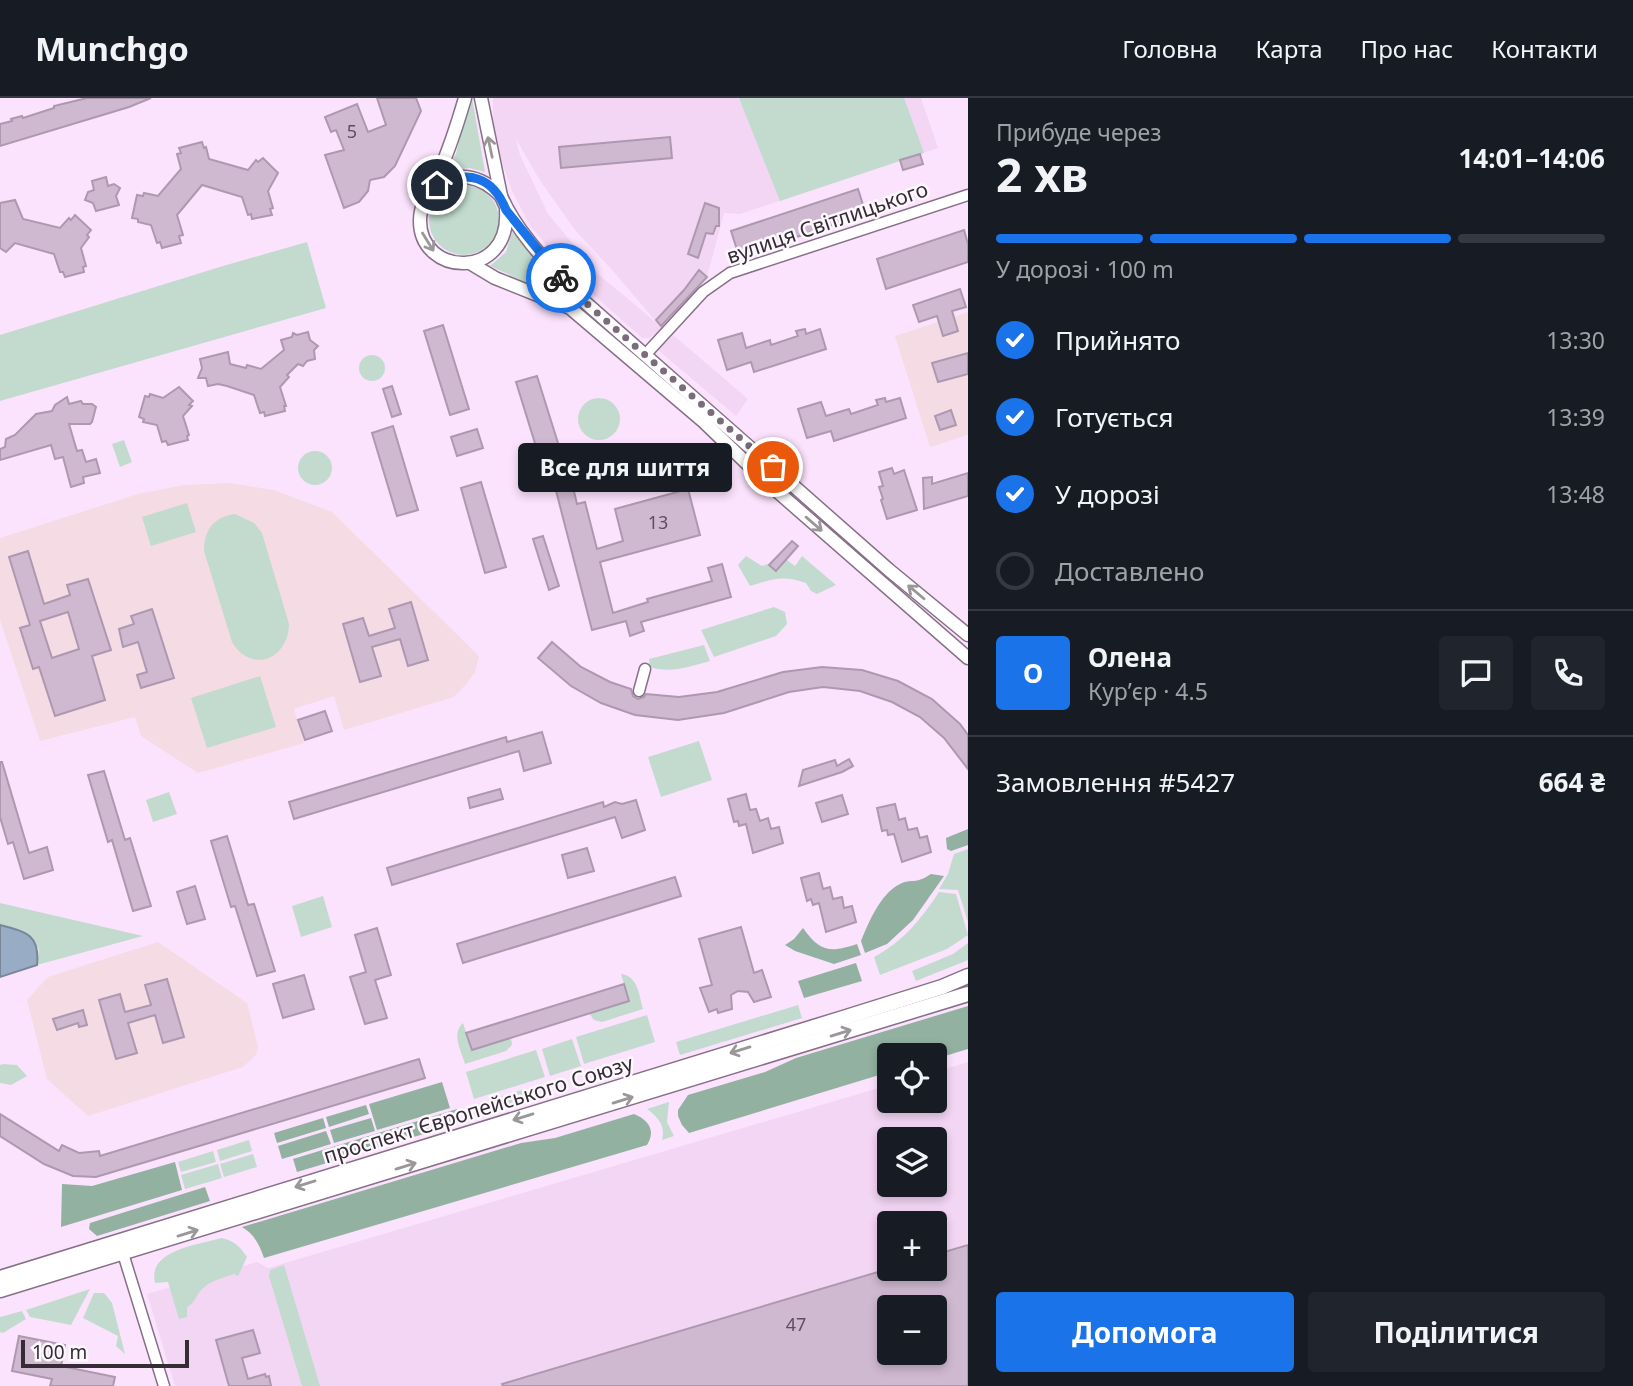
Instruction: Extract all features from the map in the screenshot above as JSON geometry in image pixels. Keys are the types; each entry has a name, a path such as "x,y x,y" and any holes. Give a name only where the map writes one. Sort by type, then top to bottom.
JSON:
{"main road":[{"name":"проспект Європейського Союзу","path":"0,1290 121,1247 942,987 968,976"},
{"name":"проспект Європейського Союзу","path":"0,1278 121,1247 968,994"}],"street":[{"path":"465,98 440,168 422,207 420,222 426,242 442,258 455,263 484,259 495,250 503,238 507,224 481,98"},
{"path":"427,196 444,182 464,176 491,186 501,196"},
{"name":"вулиця Світлицького","path":"646,354 703,292 730,273 968,195"},
{"path":"506,210 547,263 578,296 968,635"},
{"path":"470,263 495,278 570,308 704,422 771,486 968,658"},
{"path":"639,691 645,669"},
{"path":"121,1247 164,1386"}],"shaded area":[{"path":"493,98 921,98 938,148 740,214 724,213 707,277 663,328 649,338 642,338 576,279 531,227 512,191 500,156 493,123","holes":["516,139 539,179 575,230 658,324 598,274 548,214 520,155"]},
{"path":"968,312 968,435 930,447 895,336"},
{"path":"673,335 748,399 736,416 658,350"},
{"path":"229,483 274,490 332,512 479,656 475,672 467,683 454,697 344,730 334,696 294,709 304,743 198,773 141,736 135,717 40,741 0,620 0,538 138,494 184,485"},
{"path":"158,942 247,1003 258,1047 256,1055 243,1067 88,1116 47,1079 27,1000 48,977"},
{"path":"968,1062 968,1386 175,1386 147,1294 257,1262 268,1268 877,1089 877,1113 947,1113 947,1068"}],"green space":[{"path":"469,98 472,98 485,172 469,168 446,172 456,154"},
{"path":"739,98 904,98 924,153 780,201"},
{"path":"464,185 483,191 493,201 499,220 493,239 483,249 464,255 445,249 435,239 429,220 435,201 445,191"},
{"path":"512,232 576,305 490,266 506,252"},
{"path":"307,242 326,308 0,401 0,335"},
{"path":"372,355 381,359 385,368 381,377 372,381 363,377 359,368 363,359"},
{"path":"599,398 614,404 620,419 614,434 599,440 584,434 578,419 584,404"},
{"path":"124,440 132,462 120,467 112,444"},
{"path":"315,451 327,456 332,468 327,480 315,485 303,480 298,468 303,456"},
{"path":"187,503 196,532 151,546 142,517"},
{"path":"235,514 254,523 262,533 289,624 287,636 276,654 258,660 240,652 232,642 204,551 206,536 212,525 221,518"},
{"path":"746,556 762,566 768,564 777,572 787,560 795,566 802,556 836,585 817,594 811,591 806,583 791,579 772,580 750,586 738,565"},
{"path":"774,607 785,612 787,624 776,636 714,657 701,630"},
{"path":"704,645 710,661 673,669 650,667 649,659"},
{"path":"260,676 276,727 207,748 191,698"},
{"path":"699,741 712,780 661,797 648,757"},
{"path":"169,792 177,814 153,822 146,800"},
{"path":"968,829 968,845 951,851 947,849 946,838"},
{"path":"968,849 968,922 958,890 939,889 948,874 954,854"},
{"path":"931,874 944,876 913,920 887,944 865,953 861,941 876,909 887,894 900,884"},
{"path":"939,892 956,894 968,935 947,949 880,975 874,957 911,929"},
{"path":"323,896 332,927 301,937 292,906"},
{"path":"0,903 143,936 37,965 39,949 18,930 0,925"},
{"path":"803,928 820,946 840,949 857,944 861,955 834,964 785,945"},
{"path":"968,943 968,960 916,981 912,971 953,954"},
{"path":"856,963 862,981 804,998 798,981"},
{"path":"621,974 634,982 643,1009 602,1022 594,1020 589,1013 629,1001"},
{"path":"798,1005 802,1018 680,1055 676,1042"},
{"path":"968,1006 968,1049 947,1055 947,1043 877,1043 877,1076 689,1133 682,1125 678,1110 688,1095 765,1072 796,1058"},
{"path":"647,1015 655,1042 584,1064 576,1037"},
{"path":"463,1023 472,1050 511,1037 512,1045 506,1051 465,1064 457,1037 459,1027"},
{"path":"572,1039 581,1066 550,1076 542,1049"},
{"path":"536,1050 545,1077 474,1099 466,1072"},
{"path":"0,1065 17,1065 27,1076 11,1085 0,1083"},
{"path":"442,1082 450,1108 377,1130 369,1104"},
{"path":"528,1088 520,1104 479,1116 473,1115 468,1107"},
{"path":"669,1102 667,1122 674,1136 662,1140 660,1122 647,1109"},
{"path":"366,1105 369,1114 329,1127 326,1117"},
{"path":"457,1109 460,1119 457,1124 297,1172 293,1159"},
{"path":"634,1114 650,1126 651,1135 647,1145 264,1258 256,1240 242,1227 521,1143 555,1138"},
{"path":"323,1118 326,1128 277,1143 274,1133"},
{"path":"371,1118 375,1131 334,1143 330,1130"},
{"path":"326,1131 331,1144 282,1159 278,1146"},
{"path":"249,1140 252,1151 220,1161 217,1150"},
{"path":"213,1151 216,1162 181,1172 178,1162"},
{"path":"253,1154 257,1167 224,1177 220,1164"},
{"path":"175,1162 182,1190 61,1227 62,1184 92,1186"},
{"path":"218,1164 222,1178 185,1189 181,1175"},
{"path":"205,1187 210,1201 97,1236 89,1229 90,1223"},
{"path":"221,1238 230,1240 247,1257 238,1276 234,1274 205,1286 187,1307 187,1317 179,1319 168,1282 155,1283 155,1272 159,1263 176,1251"},
{"path":"284,1265 320,1386 302,1386 269,1276 270,1270"},
{"path":"90,1289 71,1325 30,1317 26,1310"},
{"path":"94,1293 104,1293 112,1303 125,1354 116,1346 118,1336 83,1318"},
{"path":"22,1311 26,1319 3,1333 0,1332 0,1317"}],"water":[{"path":"0,925 30,936 36,947 37,965 0,977"}],"building":[{"path":"87,98 151,98 0,146 0,124"},
{"path":"377,98 416,98 421,111 395,166 384,177 370,180 368,191 359,202 344,208 325,155 344,150 336,130 331,132 325,117 357,104 368,132 386,125"},
{"path":"670,137 672,158 561,168 559,147"},
{"path":"202,142 209,159 248,170 256,160 258,162 263,158 278,173 268,191 273,208 270,209 272,215 252,219 242,197 202,185 177,215 183,235 179,236 181,243 162,248 160,242 157,243 151,225 132,218 137,195 143,196 144,193 158,196 181,169 177,154 181,153 179,148"},
{"path":"920,154 923,164 903,170 900,160"},
{"path":"106,177 108,186 114,184 120,188 116,196 119,205 96,211 93,203 85,200 88,192 94,190 92,181"},
{"path":"858,189 866,214 739,256 731,231"},
{"path":"15,200 23,219 60,228 75,215 91,230 81,248 86,266 83,267 84,272 65,277 63,272 60,272 54,254 15,243 6,252 0,248 0,203"},
{"path":"705,203 719,208 719,226 716,226 713,234 706,233 698,258 688,254"},
{"path":"964,230 968,244 968,262 886,289 877,259"},
{"path":"699,270 707,277 661,326 656,320"},
{"path":"960,289 966,307 952,311 958,331 943,336 937,316 919,322 913,305"},
{"path":"443,325 469,409 450,415 424,331"},
{"path":"805,329 806,334 820,329 826,349 754,372 751,362 727,370 718,340 742,333 746,348 770,340 771,345 798,336 796,331"},
{"path":"308,332 310,340 318,346 314,350 315,359 307,361 303,366 298,364 280,387 285,411 265,416 264,412 260,413 254,395 218,384 208,386 206,378 198,378 202,368 200,359 228,352 230,364 261,369 284,350 281,340 292,337 293,333 297,335"},
{"path":"968,353 968,374 938,382 932,363"},
{"path":"537,376 563,459 542,466 516,382"},
{"path":"392,386 401,414 392,417 383,389"},
{"path":"179,387 193,401 183,416 189,435 188,440 168,445 166,441 162,442 157,425 143,422 144,419 139,417 145,396 149,397 150,394 163,398"},
{"path":"67,397 69,404 81,401 96,407 90,424 69,424 77,451 82,450 86,462 96,459 100,473 83,477 84,483 71,487 63,457 55,459 51,445 0,460 0,449 5,447 6,439 15,435 36,414 52,411 55,405"},
{"path":"885,398 886,402 900,398 906,418 834,441 831,431 807,438 798,409 821,402 826,416 849,409 851,414 878,405 876,400"},
{"path":"951,410 956,425 940,430 935,416"},
{"path":"393,426 418,510 397,516 372,433"},
{"path":"477,429 483,448 457,456 451,437"},
{"path":"892,468 894,474 904,470 917,510 887,519 881,500 883,499 879,487 883,486 879,472"},
{"path":"968,473 968,496 924,509 923,478 932,477 932,484"},
{"path":"571,479 577,504 585,502 597,549 623,541 615,509 688,489 700,535 600,562 613,613 648,602 647,599 712,581 708,568 722,564 731,597 641,622 644,631 630,636 626,621 592,630 554,483"},
{"path":"481,482 506,567 485,573 461,488"},
{"path":"543,536 559,586 549,590 533,539"},
{"path":"792,541 798,546 776,571 769,565"},
{"path":"28,551 44,604 70,595 67,585 88,579 111,650 92,656 105,700 55,716 39,667 33,669 20,628 30,625 9,557","holes":["68,612 79,649 52,658 40,621"]},
{"path":"411,602 428,660 408,666 400,639 372,647 381,676 360,682 343,624 363,618 369,636 395,628 389,609"},
{"path":"152,609 174,678 141,688 137,675 147,672 138,642 123,647 119,629 134,624 131,616"},
{"path":"552,642 581,667 631,689 633,696 638,699 646,694 679,697 717,692 783,672 822,667 862,670 898,681 932,699 960,724 968,735 968,769 944,738 920,717 892,702 860,691 823,687 789,692 724,713 678,720 635,715 601,703 571,686 538,658"},
{"path":"325,711 332,731 305,740 298,720"},
{"path":"542,732 551,763 524,771 519,751 294,819 289,802 506,737 507,742"},
{"path":"849,759 853,766 842,772 799,786 803,770 835,760 837,766"},
{"path":"0,762 29,853 47,847 53,870 24,879 13,842 8,844 0,817"},
{"path":"104,771 125,840 130,838 151,906 133,911 112,840 108,842 88,775"},
{"path":"500,789 503,799 470,808 468,798"},
{"path":"746,794 750,810 756,809 760,821 768,818 771,829 779,827 783,843 753,853 746,824 739,826 738,821 734,822 728,799"},
{"path":"842,795 848,814 822,822 816,803"},
{"path":"636,800 645,830 622,838 615,817 392,885 387,868 603,802 604,807 615,802 622,804"},
{"path":"895,804 899,820 905,818 908,830 917,828 920,838 927,836 931,852 902,862 894,834 888,835 887,830 882,831 877,808"},
{"path":"227,836 248,905 254,904 275,971 257,976 235,906 231,907 211,841"},
{"path":"587,848 594,871 568,878 562,855"},
{"path":"819,873 823,889 830,887 833,899 842,897 844,908 852,906 856,922 826,932 819,903 813,905 811,899 807,901 801,878"},
{"path":"675,877 681,896 463,963 457,944"},
{"path":"195,886 205,919 187,924 177,892"},
{"path":"741,927 754,973 762,970 771,997 754,1002 748,992 738,991 731,995 732,1009 718,1013 717,1009 709,1012 700,988 712,985 699,939"},
{"path":"377,928 391,975 375,980 387,1018 365,1024 350,977 366,972 355,935"},
{"path":"304,975 314,1009 283,1018 273,984"},
{"path":"167,979 184,1037 163,1043 155,1015 128,1023 137,1053 116,1059 99,1000 120,994 125,1012 151,1005 145,985"},
{"path":"624,984 629,1001 472,1050 466,1033"},
{"path":"83,1010 87,1025 79,1027 78,1023 57,1030 53,1019"},
{"path":"419,1059 425,1078 96,1177 73,1176 44,1164 0,1136 0,1114 59,1151 62,1145 79,1153 99,1151 100,1156"},
{"path":"968,1245 968,1386 502,1384 877,1272 877,1281 947,1281 947,1251"},
{"path":"253,1330 260,1353 242,1358 248,1379 265,1374 266,1377 269,1376 271,1386 229,1386 216,1340"},
{"path":"19,1336 65,1345 61,1366 115,1377 113,1386 50,1386 52,1379 12,1371"}],"way so far":[{"path":"561,278 578,296 773,467"}],"place":[{"name":"Все для шиття","path":"773,467"}],"route":[{"path":"437,185 450,178 464,176 491,186 501,196 506,210 561,278"}]}
